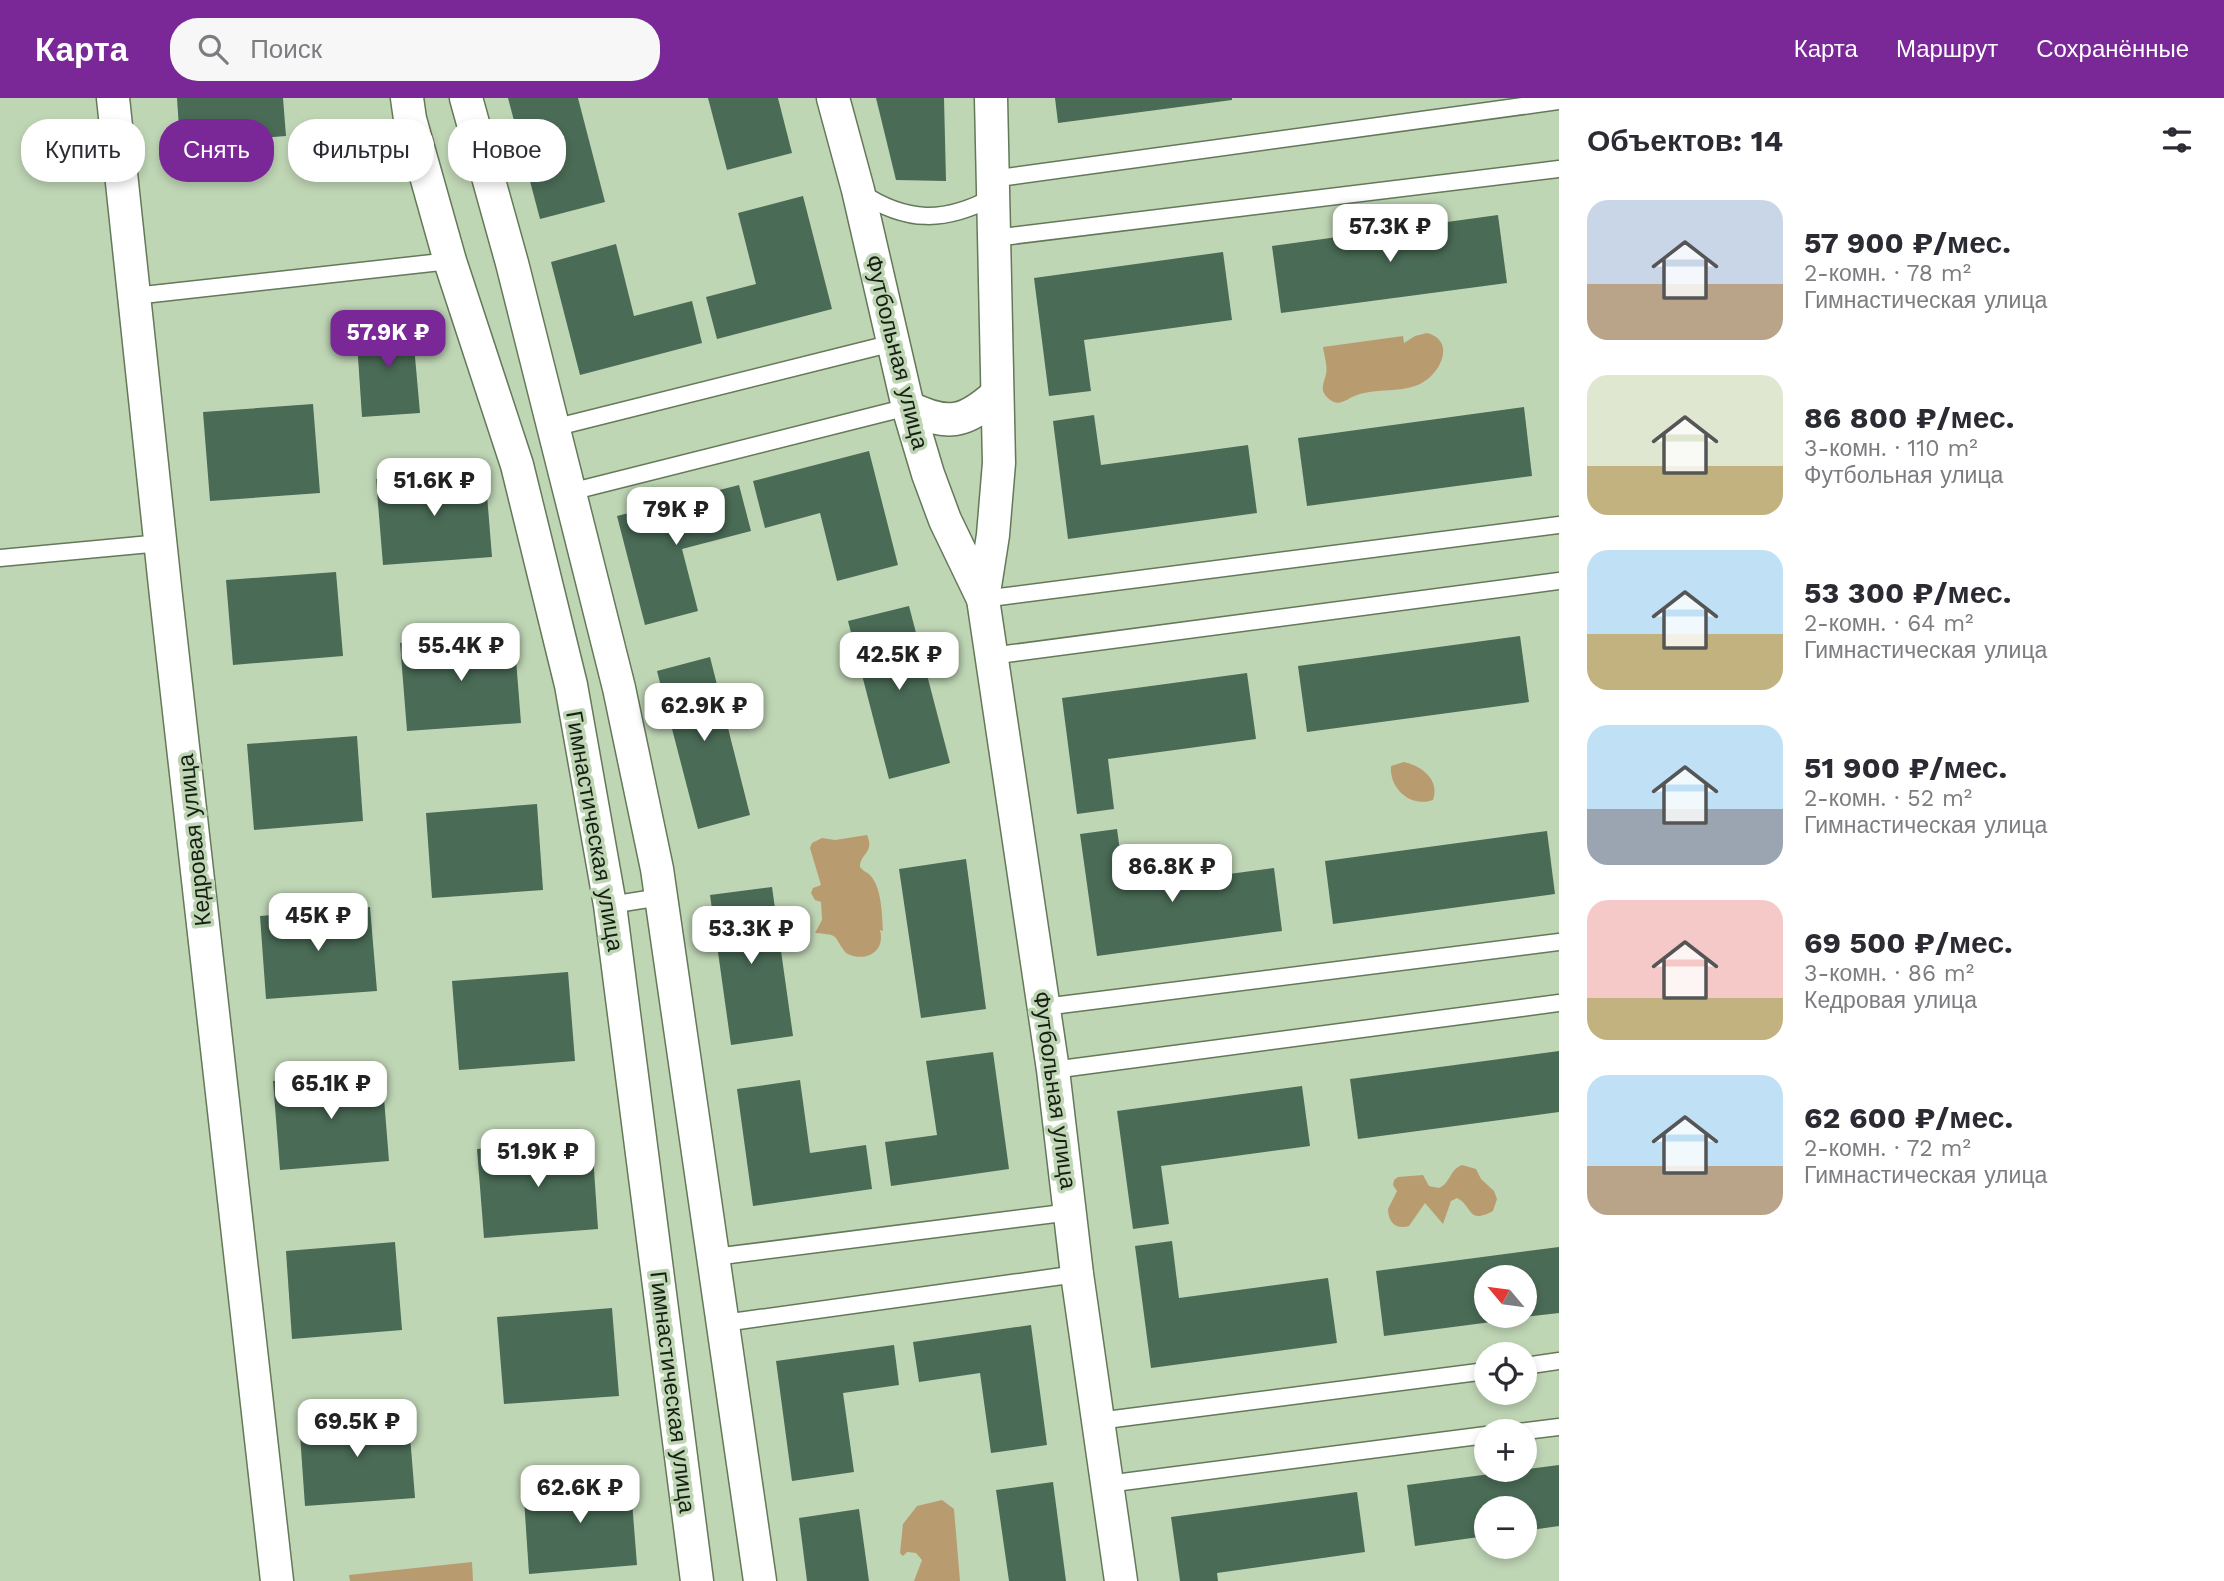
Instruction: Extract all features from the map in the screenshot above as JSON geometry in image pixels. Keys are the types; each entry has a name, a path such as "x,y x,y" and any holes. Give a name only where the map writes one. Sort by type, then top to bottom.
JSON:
{"street":[{"name":"Кедровая улица","path":"113,98 277,1581"},
{"name":"Гимнастическая улица","path":"407,98 410,120 450,261 517,465 570,685 610,905 697,1581"},
{"path":"466,98 513,263 619,688 661,897 760,1581"},
{"name":"Футбольная улица","path":"833,98 858,190 908,407 928,474 945,520 983,599"},
{"name":"Футбольная улица","path":"991,98 999,463 993,535 983,599 1053,1070 1077,1273 1121,1581"},
{"path":"908,407 929,418 961,418 977,412 998,394"}],"lane":[{"path":"858,190 878,204 901,213 924,217 948,215 960,212 992,188 1559,101"},
{"path":"994,238 1559,169"},
{"path":"134,296 450,261"},
{"path":"553,428 893,343"},
{"path":"570,492 908,407"},
{"path":"983,599 1559,525"},
{"path":"0,558 161,543"},
{"path":"991,656 1559,581"},
{"path":"610,905 661,897"},
{"path":"1044,1007 1559,942"},
{"path":"1053,1070 1559,1003"},
{"path":"714,1257 1071,1212"},
{"path":"724,1323 1077,1273"},
{"path":"1537,1364 1559,1361"},
{"path":"1098,1421 1474,1373"},
{"path":"1537,1430 1559,1427"},
{"path":"1107,1484 1474,1437"}],"shaded area":[{"path":"1427,333 1436,337 1443,350 1439,366 1427,380 1413,387 1365,393 1339,403 1325,395 1323,386 1327,368 1323,347 1403,336 1404,343"},
{"path":"1404,762 1417,767 1432,780 1435,793 1433,800 1425,802 1410,799 1398,789 1391,774 1391,766"},
{"path":"867,835 869,846 860,867 877,886 883,931 880,930 880,945 877,950 860,957 846,953 833,936 815,933 822,920 821,902 815,900 811,893 813,888 821,885 810,848 812,843 822,838 835,840"},
{"path":"1462,1165 1476,1169 1481,1179 1494,1191 1497,1199 1493,1211 1485,1215 1474,1215 1457,1198 1451,1201 1443,1224 1425,1203 1409,1226 1400,1227 1391,1221 1388,1209 1397,1191 1393,1185 1394,1180 1398,1177 1423,1175 1429,1186 1439,1188"},
{"path":"942,1500 954,1509 960,1581 914,1581 922,1560 916,1553 907,1552 903,1556 900,1553 903,1524 917,1506"},
{"path":"472,1562 473,1581 350,1581 349,1575"}],"building":[{"path":"177,98 283,98 286,136 274,137 274,119 178,119"},
{"path":"508,98 578,98 605,202 540,219 530,182 566,182 566,119 514,119"},
{"path":"708,98 778,98 792,153 727,170"},
{"path":"876,98 944,98 946,181 896,180"},
{"path":"1055,98 1232,98 1232,100 1058,123"},
{"path":"803,196 832,309 717,339 706,297 756,284 738,213"},
{"path":"1498,215 1507,283 1281,313 1272,246"},
{"path":"616,244 634,316 692,301 702,343 580,375 551,262"},
{"path":"1223,252 1232,320 1084,340 1091,391 1049,396 1034,278"},
{"path":"412,323 420,413 362,417 356,327"},
{"path":"313,404 320,493 210,501 203,412"},
{"path":"1524,407 1532,476 1307,506 1298,438"},
{"path":"1094,415 1101,465 1248,445 1257,513 1068,539 1053,421"},
{"path":"869,451 898,565 837,581 820,513 765,528 753,481"},
{"path":"485,470 492,557 383,565 376,479"},
{"path":"739,485 751,531 682,549 698,611 645,625 617,516"},
{"path":"336,572 343,656 233,665 226,580"},
{"path":"909,606 950,763 889,779 848,621"},
{"path":"514,634 521,723 407,731 400,643"},
{"path":"1520,636 1529,702 1307,732 1298,666"},
{"path":"710,657 750,815 698,829 657,671"},
{"path":"1247,673 1256,739 1108,759 1114,809 1077,814 1062,698"},
{"path":"357,736 363,821 254,830 247,744"},
{"path":"537,804 543,890 432,898 426,813"},
{"path":"1117,829 1125,888 1274,868 1282,931 1097,956 1080,834"},
{"path":"1547,831 1555,894 1333,924 1325,861"},
{"path":"966,859 986,1009 921,1018 899,869"},
{"path":"772,887 793,1036 731,1045 710,895"},
{"path":"370,907 377,991 266,999 260,916"},
{"path":"568,972 575,1061 459,1070 452,981"},
{"path":"1559,1051 1559,1112 1358,1139 1350,1079"},
{"path":"993,1052 1009,1169 891,1186 885,1142 937,1135 926,1061"},
{"path":"382,1073 389,1161 280,1170 273,1081"},
{"path":"800,1080 810,1153 866,1145 872,1189 753,1206 737,1089"},
{"path":"1302,1086 1310,1146 1161,1166 1169,1224 1133,1229 1117,1111"},
{"path":"592,1140 598,1229 484,1238 477,1149"},
{"path":"1172,1241 1179,1298 1328,1278 1337,1343 1151,1368 1135,1246"},
{"path":"395,1242 402,1330 292,1339 286,1251"},
{"path":"1559,1247 1559,1313 1537,1316 1537,1265 1474,1265 1474,1324 1384,1336 1376,1271"},
{"path":"612,1308 619,1396 504,1404 497,1317"},
{"path":"1031,1325 1047,1445 991,1453 980,1373 919,1382 913,1342"},
{"path":"894,1345 899,1385 843,1393 854,1472 792,1481 776,1361"},
{"path":"408,1411 415,1498 305,1506 299,1420"},
{"path":"1559,1465 1559,1526 1537,1529 1537,1496 1474,1496 1474,1538 1415,1546 1407,1485 1474,1476 1474,1482 1537,1482 1537,1468"},
{"path":"630,1476 637,1565 529,1574 523,1484"},
{"path":"1053,1482 1066,1581 1009,1581 996,1490"},
{"path":"1357,1492 1365,1552 1217,1573 1218,1581 1180,1581 1171,1517"},
{"path":"859,1509 869,1581 807,1581 799,1518"}]}
